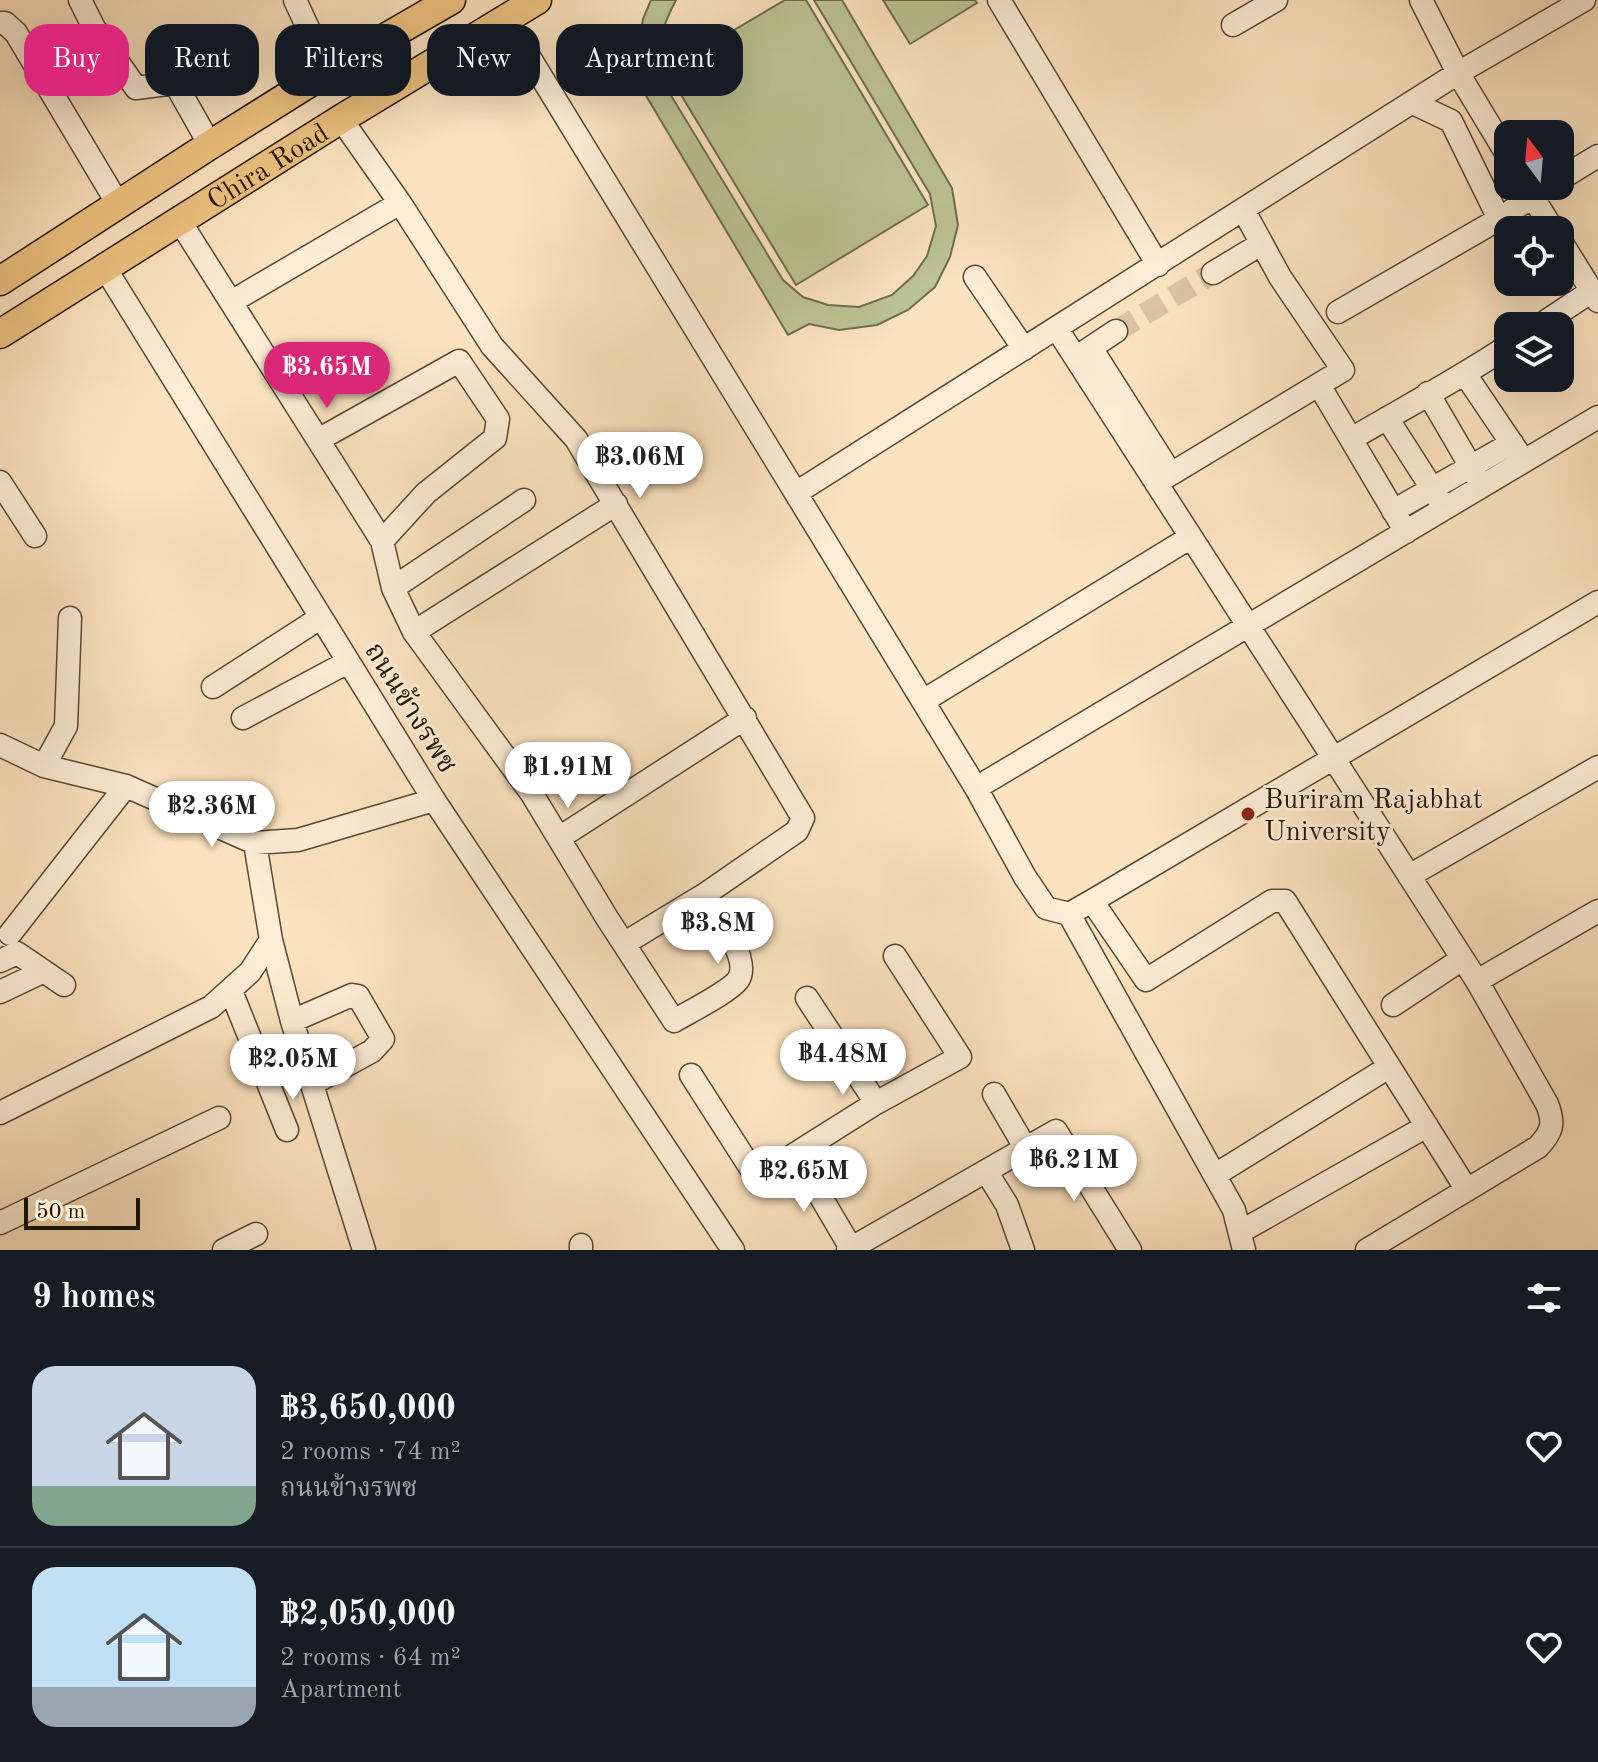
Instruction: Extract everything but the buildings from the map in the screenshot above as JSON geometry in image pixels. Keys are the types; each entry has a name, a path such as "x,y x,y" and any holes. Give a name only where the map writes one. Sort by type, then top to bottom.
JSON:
{"main road":[{"name":"Chira Road","path":"497,24 537,0"},
{"name":"Chira Road","path":"406,24 442,2"},
{"path":"442,2 450,24"},
{"name":"Chira Road","path":"0,334 427,66"},
{"name":"Chira Road","path":"0,281 288,96"}],"street":[{"path":"80,0 94,28 136,88 175,83 210,145"},
{"path":"295,0 306,24"},
{"path":"999,0 1158,265"},
{"path":"1233,25 1276,0"},
{"path":"1421,0 1458,73 1494,133"},
{"path":"796,493 1458,73 1574,3"},
{"path":"506,19 976,788 1025,877 1046,908 1069,914 1598,602"},
{"path":"0,23 5,23 16,33 118,204"},
{"path":"1413,103 1451,121 1498,216"},
{"path":"341,119 400,203 492,346 576,439 803,818 797,831 704,895 625,943"},
{"path":"1574,171 1598,156"},
{"path":"1503,216 1522,200"},
{"path":"231,302 400,203"},
{"path":"1164,479 1343,370 1280,277 1244,211"},
{"path":"179,220 382,541 393,588 414,632 532,794 674,1021 737,981 741,974 739,956 732,940 704,895"},
{"path":"1338,312 1494,222"},
{"path":"1213,273 1261,244"},
{"path":"1565,312 1595,296 1574,262"},
{"name":"ถนนข้างรพช","path":"105,268 434,800 733,1250"},
{"path":"975,277 1024,349"},
{"path":"1057,329 1084,353 1164,479 1191,537 1477,981 1554,1120 1551,1134 1538,1147 1367,1250"},
{"path":"1084,353 1116,331"},
{"path":"1351,439 1494,355"},
{"path":"318,440 459,361 498,419 495,438 426,493 382,541"},
{"path":"1465,374 1518,452"},
{"path":"1319,385 1406,532"},
{"path":"1428,393 1476,477"},
{"path":"976,788 1444,509 1476,477 1518,452 1598,417"},
{"path":"1387,418 1444,509"},
{"path":"1393,511 1432,489 1476,477"},
{"path":"0,482 35,536"},
{"path":"393,588 524,500"},
{"path":"414,632 616,504"},
{"path":"923,701 1191,537"},
{"path":"44,766 66,726 70,618"},
{"path":"213,687 320,618"},
{"path":"243,718 348,662"},
{"path":"559,838 745,718"},
{"path":"0,745 44,766 126,786 255,843 298,840 434,800"},
{"path":"1409,876 1598,767"},
{"path":"10,934 126,786"},
{"path":"255,843 271,940 292,1021 364,1250"},
{"path":"1092,901 1146,980 1272,901 1285,901 1467,1190"},
{"path":"1477,981 1598,911"},
{"path":"1069,914 1234,1210 1242,1241 1427,1126"},
{"path":"0,1113 211,1007 250,972 271,940"},
{"path":"0,961 17,953 64,985"},
{"path":"691,1075 757,1178 876,1103 960,1057 895,956"},
{"path":"1393,1005 1462,959"},
{"path":"0,992 42,972"},
{"path":"231,991 287,1130"},
{"path":"292,1021 352,995 358,996 383,1039 372,1051 312,1084"},
{"path":"807,998 876,1103"},
{"path":"1215,1175 1389,1067"},
{"path":"994,1094 1026,1149"},
{"path":"0,1223 219,1118"},
{"path":"796,1155 850,1249 1056,1131 1130,1250"},
{"path":"986,1171 1007,1205 1023,1250"},
{"path":"224,1250 256,1234"}],"green space":[{"path":"651,0 676,0 665,24 642,24"},
{"path":"785,0 806,0 928,205 796,285 682,96 743,96 743,25"},
{"path":"814,0 842,0 952,188 958,225 950,257 935,287 908,310 877,325 839,330 809,324 788,335 646,96 671,96 783,280 803,297 828,305 859,307 892,295 913,276 927,256 936,226 930,194"},
{"path":"883,0 975,0 977,3 910,44"}],"tunnel":[{"path":"1116,331 1213,273"}],"place":[{"name":"Buriram Rajabhat University","path":"1248,814"}]}
